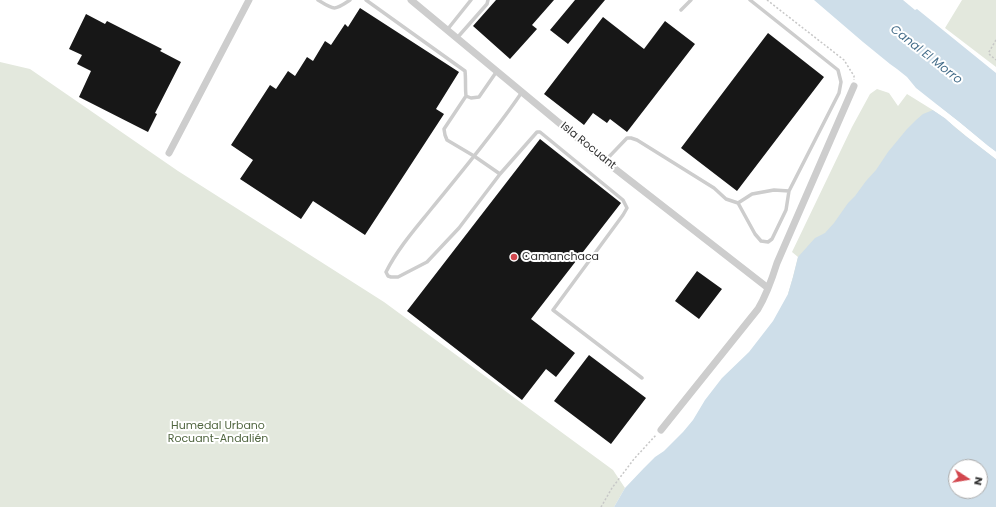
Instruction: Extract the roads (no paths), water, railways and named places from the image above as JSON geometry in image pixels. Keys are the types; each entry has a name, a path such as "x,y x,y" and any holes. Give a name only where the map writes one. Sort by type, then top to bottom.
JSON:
{"street":[{"path":"169,154 248,0"},
{"name":"Isla Rocuant","path":"411,0 605,161 768,288"},
{"path":"661,430 763,301 777,263 854,86"}],"lane":[{"path":"318,0 331,8 338,8 350,0"},
{"path":"366,0 465,71 466,96 444,129 445,135 447,140 500,174"},
{"path":"447,30 471,0"},
{"path":"457,38 487,4 488,0"},
{"path":"681,10 691,0"},
{"path":"605,161 627,138 637,140 714,188 726,199 738,203 755,234 762,241 768,242 772,239 786,210 789,191 839,93 842,82 838,70 750,0"},
{"path":"466,96 471,98 479,96 497,71"},
{"path":"522,92 474,156 401,247 386,272 388,276 398,277 427,262 459,228 500,174 537,132 540,132 624,200 628,208 553,310 642,378"},
{"path":"738,203 752,194 774,190 789,191"}],"water":[{"name":"Canal El Morro","path":"814,0 903,0 915,10 917,9 996,73 996,152 916,88 907,77"},
{"path":"933,110 996,159 996,507 614,507 625,488 655,457 664,451 683,432 722,378 749,352 773,321 788,294 798,257 815,238 825,233 834,223 848,203 876,170 888,152 923,114"}],"place":[{"name":"Camanchaca","path":"514,257"}],"park label":[{"name":"Humedal Urbano Rocuant-Andalién","path":"218,432"}]}
